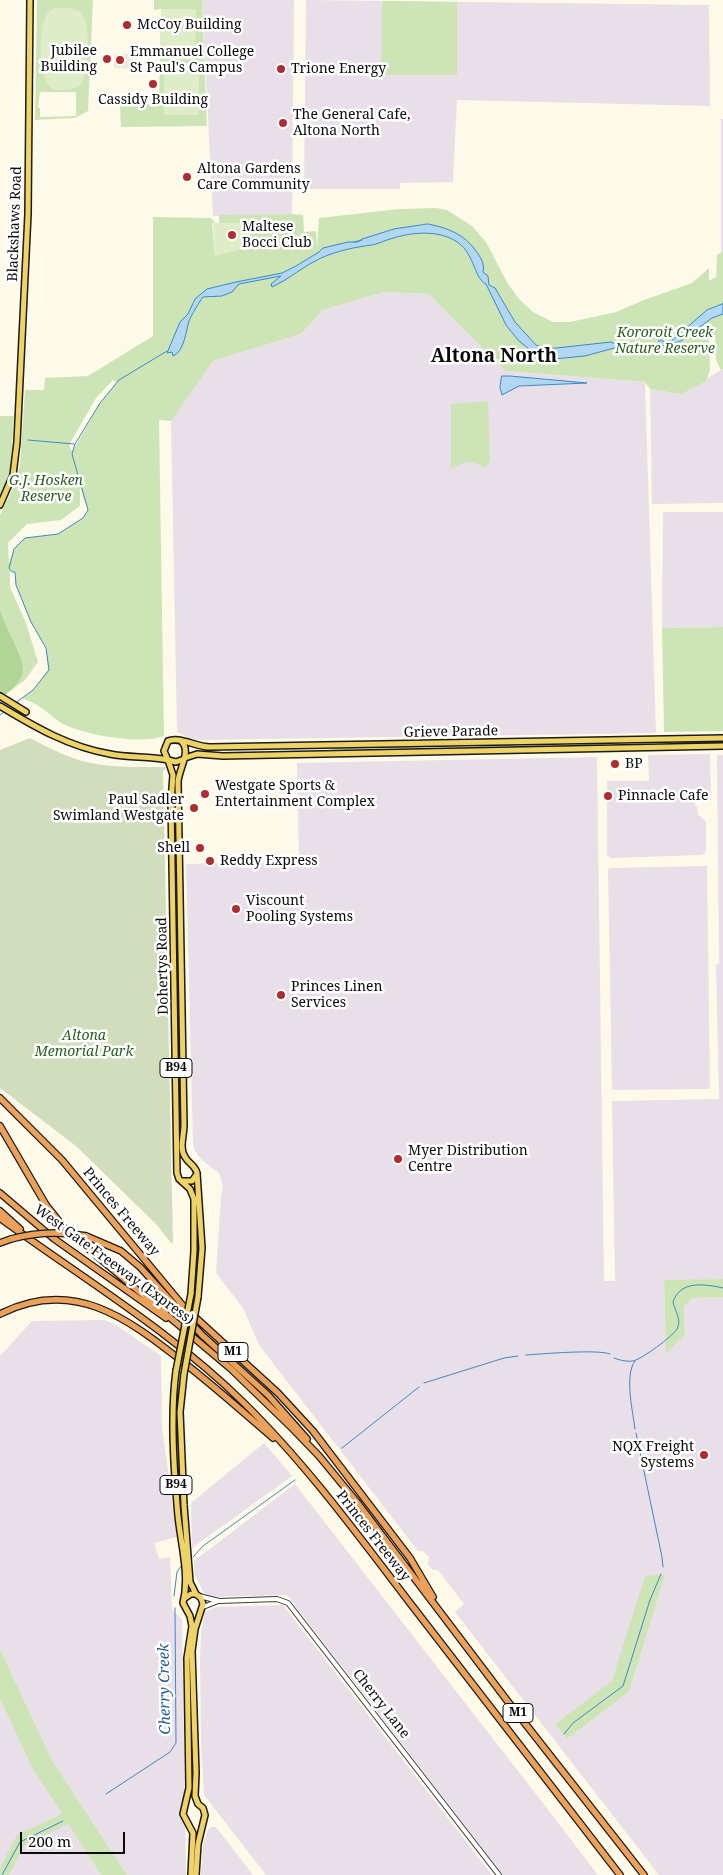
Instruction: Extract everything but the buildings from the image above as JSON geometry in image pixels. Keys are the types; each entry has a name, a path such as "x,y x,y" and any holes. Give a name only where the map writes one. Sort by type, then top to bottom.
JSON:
{"highway":[{"name":"Princes Freeway","path":"0,1098 62,1160 184,1307 278,1393 313,1431 410,1558 447,1620"},
{"path":"0,1126 46,1205 66,1230 216,1356"},
{"name":"West Gate Freeway (Express)","path":"0,1193 53,1238 125,1288 216,1356"},
{"name":"West Gate Freeway (Express)","path":"0,1211 58,1261"},
{"name":"M1","path":"0,1218 58,1261"},
{"path":"0,1243 47,1232 71,1233 86,1236 121,1251 140,1267 202,1335 268,1395 314,1446 356,1501"},
{"name":"Princes Freeway","path":"58,1261 145,1320 195,1359 244,1404 309,1474 620,1875"},
{"path":"0,1314 31,1303 60,1300 87,1304 113,1313 136,1326 203,1378 271,1437 309,1474"},
{"name":"Princes Freeway","path":"216,1356 293,1429 356,1501 644,1875"}],"main road":[{"name":"Blackshaws Road","path":"0,505 13,475 17,448 28,214 30,0"},
{"path":"0,696 26,712"},
{"path":"0,706 54,736 77,746 111,754 176,762 184,758"},
{"name":"Grieve Parade","path":"181,740 196,746 210,747 723,738"},
{"path":"168,760 164,751 166,743 173,739 181,740"},
{"name":"B94","path":"181,740 187,749 184,758"},
{"name":"Grieve Parade","path":"184,758 197,754 223,756 723,746"},
{"name":"Dohertys Road","path":"184,758 178,782 184,1125 182,1147 184,1156 197,1172 202,1241 198,1297 184,1374 180,1412 190,1582 198,1595"},
{"name":"Dohertys Road","path":"168,760 173,775 171,801 177,1173"},
{"path":"174,940 181,940"},
{"path":"174,962 181,962"},
{"path":"177,1173 183,1165 193,1165"},
{"path":"182,1181 192,1180 196,1177 197,1172"},
{"name":"B94","path":"177,1173 190,1189 194,1199 194,1251 191,1294 176,1371 173,1410 178,1514 186,1576 184,1606 190,1616 192,1626 187,1658 189,1788 184,1817 193,1833 191,1875"},
{"path":"184,1599 191,1594 198,1595"},
{"name":"B94","path":"196,1875 198,1844 204,1812 195,1794 196,1766 192,1657 203,1601 198,1595"},
{"path":"186,1611 196,1613 202,1608"},
{"path":"185,1809 193,1804 199,1805"},
{"path":"189,1824 198,1824 203,1821"}],"street":[{"name":"Cherry Lane","path":"198,1595 219,1601 277,1599 288,1603 499,1875"},
{"name":"Cherry Lane","path":"202,1608 219,1601"}],"shaded area":[{"path":"202,0 294,0 292,214 213,216"},
{"path":"306,0 709,5 710,106 457,100 453,182 400,183 400,189 304,189"},
{"path":"114,54 135,54 135,64 143,64 143,69 114,68"},
{"path":"721,119 723,119 723,251 721,253"},
{"path":"384,292 429,294 505,371 645,382 656,733 193,740 177,732 171,419 213,361 301,334 323,310"},
{"path":"723,369 723,503 652,504 650,389 681,394"},
{"path":"663,512 723,512 723,627 662,628"},
{"path":"710,754 711,800 698,800 694,805 697,806 698,814 706,822 706,852 701,855 611,858 607,855 607,781 649,781 648,755"},
{"path":"717,755 723,755 723,1279 664,1281 666,1354 685,1334 684,1307 693,1298 723,1297 723,1875 659,1875 455,1612 464,1604 438,1570 433,1570 428,1565 429,1557 423,1551 418,1551 259,1345 243,1308 216,1273 223,1186 219,1173 202,1160 195,1151 193,1144 186,864 299,862 297,763 597,757 604,1281 615,1281 612,1101 719,1099 716,965 719,964","holes":["665,1576 629,1692 567,1739 555,1724 612,1682"]},
{"path":"707,866 710,1087 709,1089 613,1090 608,870 610,868"},
{"path":"104,1320 116,1325 161,1356 162,1427 177,1537 154,1543 159,1559 170,1557 172,1610 182,1619 186,1875 127,1875 52,1760 0,1649 0,1356 32,1321"},
{"path":"264,1443 292,1476 192,1548 191,1503"},
{"path":"295,1484 598,1875 503,1875 287,1595 210,1597 205,1595 194,1573 194,1561"},
{"path":"283,1605 492,1875 266,1875 204,1795 200,1657 201,1633 205,1612 216,1607"},
{"path":"0,1699 36,1773 101,1875 0,1875"},
{"path":"216,1827 253,1875 201,1875 203,1844 208,1830"}],"green space":[{"path":"93,0 88,111 75,118 35,120 37,1","holes":["40,92 76,92 76,116 40,117 40,108 38,108"]},
{"path":"154,0 202,0 207,126 121,127 120,105 159,104 161,9 154,10"},
{"path":"382,1 457,2 457,75 381,75"},
{"path":"55,8 69,8 79,11 84,18 88,37 88,60 84,79 75,88 67,90 52,89 47,84 42,65 41,43 43,23 48,13"},
{"path":"161,9 196,9 195,60 160,59"},
{"path":"164,65 199,65 199,115 164,115"},
{"path":"436,208 447,210 472,226 486,242 508,284 519,299 533,312 553,322 570,322 616,312 692,283 709,268 709,281 715,277 716,279 717,255 723,251 723,369 721,370 716,360 715,335 709,339 710,370 706,381 681,394 650,389 645,382 505,371 429,294 384,292 323,310 301,334 213,361 171,421 159,420 164,736 154,739 114,738 75,729 65,725 40,707 22,698 33,690 48,670 46,648 31,622 16,585 15,572 12,572 10,569 10,587 26,623 38,662 25,680 5,695 0,693 0,515 14,486 20,465 25,390 44,390 45,378 88,376 153,336 153,217 211,218 215,223 212,223 215,256 249,223 219,223 219,215 303,215 304,232 316,231 317,247 319,218 399,209","holes":["113,380 118,384 116,383 100,403 72,452 69,445 96,398","80,486 88,510 83,518 58,534 25,538 14,549 9,564 8,543 27,524 61,520 80,506"]},
{"name":"Maltese Bocci Club","path":"213,223 249,223 250,247 215,256"},
{"path":"488,401 490,461 485,468 469,462 451,468 451,404"},
{"path":"0,416 14,416 10,478 0,497"},
{"path":"0,611 20,658 23,670 18,682 5,695 0,693"},
{"path":"723,627 723,731 664,732 662,628"},
{"name":"Altona Memorial Park","path":"30,738 62,754 87,762 122,767 167,767 163,771 173,1243 76,1146 0,1088 0,750"},
{"path":"506,744 520,746 590,744 593,746 473,749 481,745"},
{"path":"410,746 425,748 461,747 466,749 331,750 335,747"},
{"path":"723,1279 723,1297 693,1298 684,1307 685,1334 666,1354 664,1280"},
{"path":"659,1574 665,1576 629,1692 567,1739 555,1724 612,1681 645,1576"},
{"path":"0,1649 52,1760 127,1875 101,1875 68,1824 25,1845 9,1875 0,1875 0,1868 17,1835 62,1814 33,1769 0,1699"}],"water":[{"path":"428,224 455,233 471,245 482,261 483,272 488,276 489,285 495,288 515,322 536,345 547,349 611,342 618,345 618,347 585,356 554,359 535,354 518,340 506,325 486,284 478,276 470,257 461,245 438,234 420,233 327,256 314,261 272,287 271,284 281,276 239,284 232,292 222,296 203,297 189,321 180,350 173,356 172,352 167,353 180,322 188,314 195,299 207,289 282,273 323,248 348,242 358,242 394,229"},
{"path":"723,304 723,314 712,318 681,341 668,346 660,345 658,338 664,342 671,341 707,310"},
{"path":"502,376 587,383 519,386 502,395 500,387"}],"waterway":[{"path":"354,242 362,240"},
{"path":"618,345 661,344"},
{"path":"14,704 33,690 49,670 46,648 31,622 16,585 15,572 12,572 9,568 14,549 25,538 58,534 83,518 88,510 72,454 75,444 100,403 119,380 167,351"},
{"path":"28,440 74,444"},
{"path":"0,715 5,711"},
{"name":"Cherry Creek","path":"614,1358 633,1361 643,1356 674,1333 679,1322 673,1302 681,1290 694,1285 709,1285 723,1288"},
{"name":"Cherry Creek","path":"526,1355 582,1352 610,1354"},
{"name":"Cherry Creek","path":"424,1383 504,1358 518,1356"},
{"path":"635,1361 630,1375 631,1404 635,1429"},
{"name":"Cherry Creek","path":"342,1448 419,1387"},
{"path":"636,1433 663,1567"},
{"name":"Cherry Creek","path":"193,1557 203,1546 295,1480"},
{"name":"Cherry Creek","path":"174,1596 177,1572 181,1566"},
{"path":"564,1734 573,1723 623,1686 650,1600 661,1574"},
{"name":"Cherry Creek","path":"106,1794 170,1752 176,1743 175,1608"},
{"name":"Cherry Creek","path":"2,1875 20,1842 63,1821"}],"place":[{"name":"McCoy Building","path":"127,25"},
{"name":"Jubilee Building","path":"107,59"},
{"name":"Emmanuel College St Paul's Campus","path":"120,60"},
{"name":"Trione Energy","path":"281,69"},
{"name":"Cassidy Building","path":"153,84"},
{"name":"The General Cafe, Altona North","path":"283,123"},
{"name":"Altona Gardens Care Community","path":"187,177"},
{"name":"Maltese Bocci Club","path":"232,235"},
{"name":"BP","path":"615,764"},
{"name":"Westgate Sports & Entertainment Complex","path":"205,794"},
{"name":"Pinnacle Cafe","path":"608,796"},
{"name":"Paul Sadler Swimland Westgate","path":"194,808"},
{"name":"Shell","path":"200,848"},
{"name":"Reddy Express","path":"210,861"},
{"name":"Viscount Pooling Systems","path":"236,909"},
{"name":"Princes Linen Services","path":"281,995"},
{"name":"Myer Distribution Centre","path":"398,1159"},
{"name":"NQX Freight Systems","path":"704,1455"}],"district":[{"name":"Altona North","path":"494,357"}],"park label":[{"name":"Kororoit Creek Nature Reserve","path":"665,342"},
{"name":"G.J. Hosken Reserve","path":"46,490"}]}
